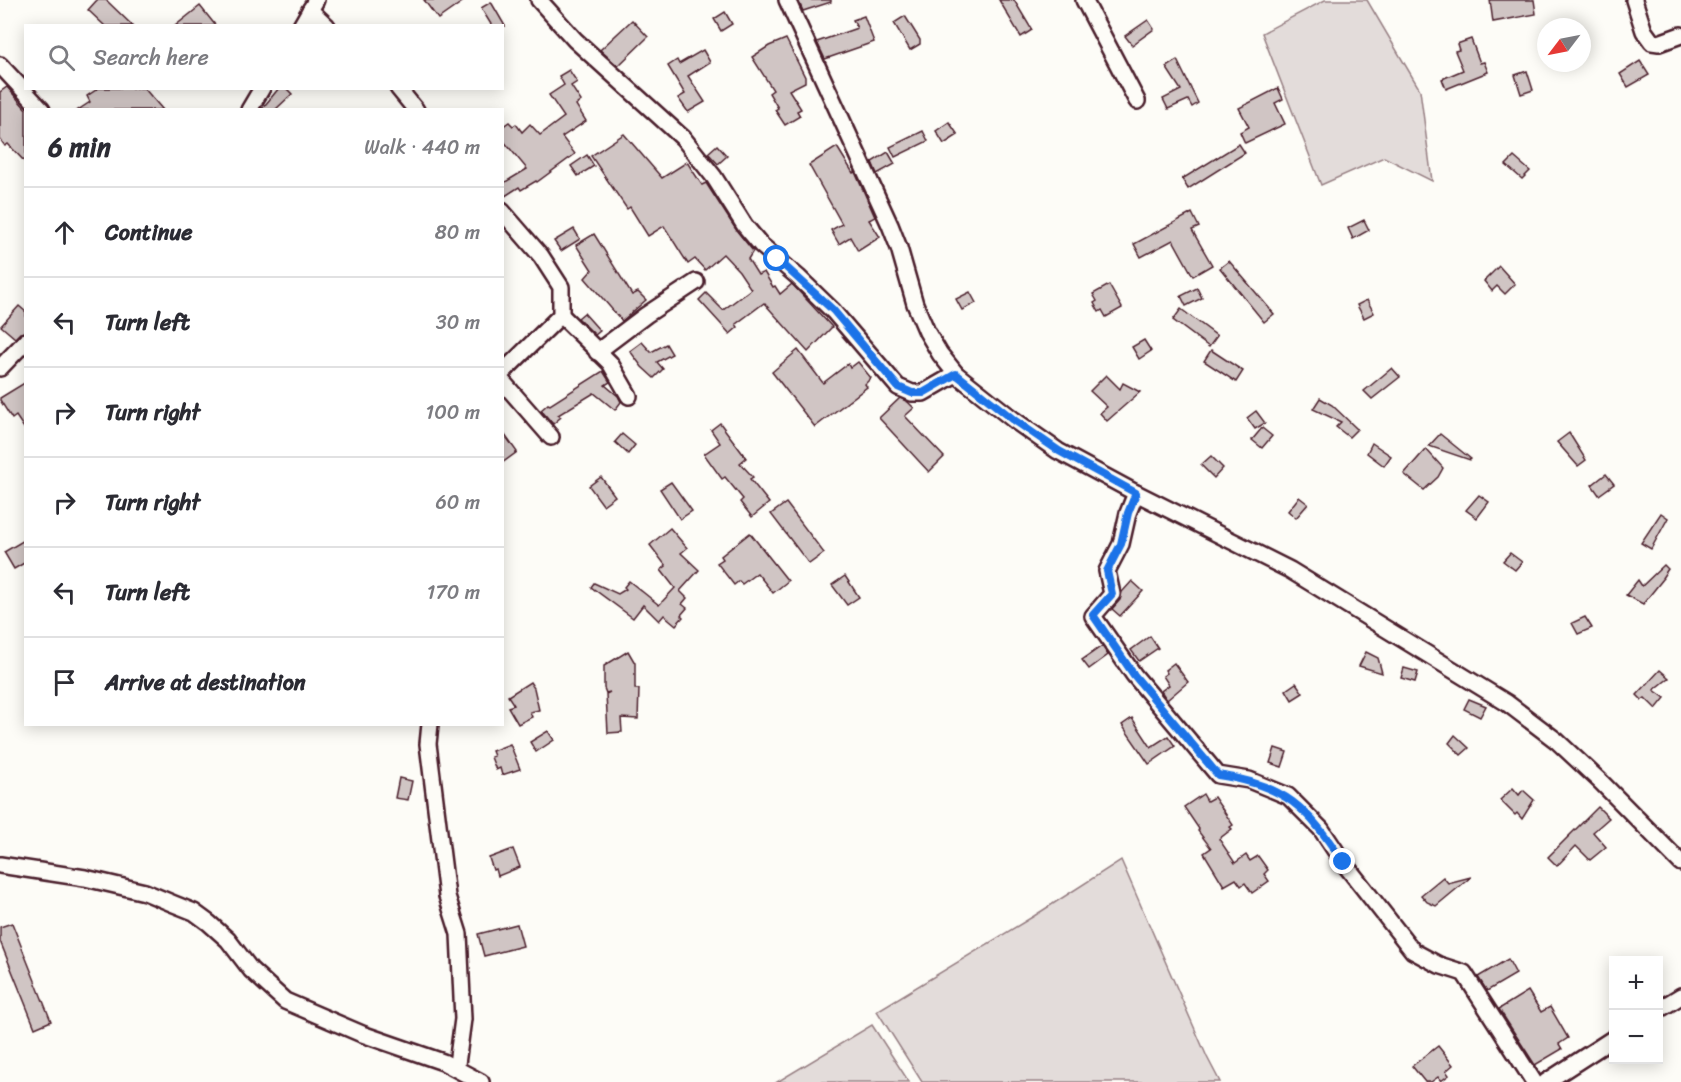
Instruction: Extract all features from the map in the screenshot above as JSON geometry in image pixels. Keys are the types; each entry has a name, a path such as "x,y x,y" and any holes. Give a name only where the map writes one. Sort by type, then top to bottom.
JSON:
{"street":[{"path":"540,0 575,40 683,138 714,177 745,226 761,245 833,310 898,387 912,393 923,393 956,374"},
{"path":"787,0 890,225 915,304 927,332 940,354 956,374 1014,420 1059,451 1136,493 1290,570 1507,703 1557,741 1681,863"},
{"path":"1084,0 1137,101"},
{"path":"1634,0 1644,31 1652,42 1659,43 1681,35"},
{"path":"302,24 313,5 326,24"},
{"path":"0,65 40,108"},
{"path":"250,108 261,90"},
{"path":"400,90 414,108"},
{"path":"504,213 542,256 561,287 561,315 610,363 629,396"},
{"path":"597,352 646,315 696,282"},
{"path":"504,371 561,315"},
{"path":"0,368 24,343"},
{"path":"504,383 551,437"},
{"path":"1136,493 1128,513 1121,544 1107,571 1112,594 1093,615 1134,675 1218,775 1249,780 1288,796 1321,829 1343,862 1413,951 1439,965 1464,973 1534,1082"},
{"path":"430,726 428,744 447,896 459,934 462,1019 457,1064"},
{"path":"0,865 85,878 145,892 194,912 228,940 251,970 285,1001 362,1034 443,1062 481,1082"},
{"path":"1663,1007 1681,996"},
{"path":"1546,1082 1609,1041"}],"shaded area":[{"path":"1325,0 1367,0 1420,90 1432,181 1384,157 1321,185 1262,33"},
{"path":"1121,860 1220,1082 922,1082 877,1011 1034,916"},
{"path":"872,1025 909,1082 777,1082"}],"building":[{"path":"97,0 106,0 131,24 103,24 88,10"},
{"path":"424,0 465,0 438,19"},
{"path":"798,0 831,0 831,2 803,11"},
{"path":"999,0 1014,0 1032,30 1021,37"},
{"path":"1490,0 1534,0 1536,14 1493,22"},
{"path":"491,2 504,24 491,24 481,8"},
{"path":"200,6 214,24 178,24"},
{"path":"725,12 732,24 721,31 714,19"},
{"path":"864,16 874,42 825,59 817,42 857,28 853,20"},
{"path":"905,16 920,40 920,44 910,50 894,23"},
{"path":"632,20 648,37 618,66 600,50"},
{"path":"1148,20 1154,29 1132,45 1125,36"},
{"path":"786,39 805,77 805,82 789,90 801,109 797,111 800,116 785,125 775,110 778,108 769,93 773,90 752,57"},
{"path":"1471,39 1480,63 1484,62 1488,72 1446,89 1442,79 1463,70 1455,51 1459,50 1457,44"},
{"path":"703,50 710,62 688,76 705,102 688,112 678,98 685,94 668,66 677,60 679,64"},
{"path":"1177,60 1198,103 1192,107 1188,100 1168,109 1163,99 1181,90 1166,67"},
{"path":"1640,61 1649,75 1628,87 1620,74"},
{"path":"569,70 577,82 571,86 581,101 576,105 586,121 562,137 575,154 537,182 521,190 519,187 504,197 504,183 527,169 504,141 504,126 509,122 513,126 516,124 522,132 530,124 540,135 564,117 549,95 564,85 559,76"},
{"path":"1527,71 1533,90 1521,94 1515,75"},
{"path":"7,87 25,108 24,161 8,144 5,146 0,139 0,92"},
{"path":"1278,88 1283,99 1275,103 1285,124 1245,143 1240,132 1249,127 1239,108"},
{"path":"96,90 146,90 161,108 81,108 90,102 87,96"},
{"path":"277,90 288,90 292,94 277,108 263,108"},
{"path":"949,122 958,135 944,144 936,131"},
{"path":"923,131 928,141 895,157 890,147"},
{"path":"624,134 662,178 687,162 702,185 706,183 753,251 748,259 758,275 764,272 780,294 792,284 832,327 808,352 764,303 736,324 738,327 730,334 699,300 706,293 723,310 751,289 739,271 723,254 705,270 695,259 688,264 664,226 648,236 630,207 627,209 591,156"},
{"path":"1239,144 1245,153 1188,189 1182,179"},
{"path":"717,145 727,156 718,164 708,153"},
{"path":"837,147 853,173 855,172 875,217 869,220 880,237 858,251 850,237 839,244 831,230 842,224 809,165"},
{"path":"888,152 895,164 877,174 872,162"},
{"path":"587,155 594,166 578,176 571,166"},
{"path":"1514,157 1530,171 1522,179 1506,165"},
{"path":"1192,213 1199,227 1192,230 1212,265 1193,276 1173,240 1141,257 1134,244"},
{"path":"1364,220 1369,230 1353,239 1348,228"},
{"path":"574,229 580,239 561,251 554,241"},
{"path":"594,234 632,295 638,292 646,300 622,321 585,278 592,270 576,245"},
{"path":"1229,261 1274,314 1264,322 1220,268"},
{"path":"1499,266 1515,284 1505,294 1497,286 1492,291 1484,281"},
{"path":"1109,285 1122,308 1106,317 1102,310 1099,312 1094,303 1097,301 1093,294"},
{"path":"1197,288 1202,298 1186,306 1181,296"},
{"path":"970,292 976,303 962,310 956,299"},
{"path":"1367,300 1374,313 1364,318 1357,305"},
{"path":"19,306 24,310 24,332 15,338 1,326"},
{"path":"1181,309 1217,336 1209,347 1173,320"},
{"path":"584,313 600,331 595,335 578,318"},
{"path":"1144,340 1151,351 1139,359 1132,347"},
{"path":"642,342 651,352 666,344 672,354 657,362 663,369 654,378 630,351"},
{"path":"798,350 823,383 848,364 850,368 858,362 871,378 865,384 867,387 815,427 772,372"},
{"path":"1211,350 1243,371 1236,382 1204,361"},
{"path":"1392,368 1400,377 1372,399 1364,391"},
{"path":"603,371 610,382 605,385 618,396 621,402 615,410 594,393 558,415 561,417 553,424 541,410 548,404 550,405"},
{"path":"1106,375 1120,389 1123,383 1140,392 1107,421 1100,413 1107,407 1090,391"},
{"path":"24,383 24,428 16,416 12,419 0,398"},
{"path":"900,398 914,408 905,416 944,457 929,472 879,418"},
{"path":"1320,398 1332,405 1357,429 1349,437 1336,427 1341,422 1313,409"},
{"path":"1256,411 1265,423 1255,429 1247,418"},
{"path":"720,423 746,458 740,463 753,477 750,479 769,503 752,517 740,502 743,499 725,477 722,479 704,454 720,443 711,430"},
{"path":"1262,428 1272,436 1262,448 1252,440"},
{"path":"1569,433 1586,460 1578,466 1557,442"},
{"path":"504,434 517,452 504,462"},
{"path":"622,434 635,445 628,454 615,442"},
{"path":"1440,434 1471,459 1429,446"},
{"path":"1372,443 1391,456 1384,466 1367,453"},
{"path":"1426,449 1443,468 1438,477 1424,490 1404,474"},
{"path":"1211,456 1223,468 1214,478 1201,465"},
{"path":"1606,474 1614,484 1599,495 1592,485"},
{"path":"601,477 615,496 603,505 589,486"},
{"path":"671,482 692,511 680,519 660,489"},
{"path":"1479,495 1489,502 1477,518 1466,510"},
{"path":"1299,497 1308,504 1296,518 1288,511"},
{"path":"786,503 824,553 809,564 771,514"},
{"path":"1661,513 1668,518 1651,549 1641,543"},
{"path":"670,528 687,548 681,553 699,570 680,591 687,598 682,604 687,608 676,625 664,615 659,621 643,605 633,618 591,587 594,583 618,594 626,589 624,587 629,581 659,605 675,588 661,570 666,566 650,545"},
{"path":"750,533 788,581 773,593 757,573 742,584 739,581 734,585 717,563 723,559 721,556"},
{"path":"24,540 24,563 14,569 4,552"},
{"path":"1510,553 1522,562 1515,570 1503,561"},
{"path":"1664,565 1668,569 1663,579 1643,604 1626,595 1638,580 1642,586"},
{"path":"845,576 859,597 847,605 832,585"},
{"path":"1132,581 1143,591 1120,616 1112,609"},
{"path":"1585,617 1592,628 1578,634 1572,623"},
{"path":"1150,636 1158,648 1139,661 1131,650"},
{"path":"1102,646 1108,655 1089,669 1082,660"},
{"path":"628,651 635,663 635,689 639,689 638,719 621,718 622,732 608,733 606,694 610,692 606,693 604,688 604,666"},
{"path":"1366,652 1378,658 1382,673 1359,666"},
{"path":"1174,663 1188,682 1167,700 1161,691 1169,685 1163,676 1167,673 1165,670"},
{"path":"1404,668 1418,672 1415,682 1401,678"},
{"path":"1660,670 1669,678 1654,690 1665,698 1656,709 1645,698 1642,700 1637,695"},
{"path":"530,682 534,688 539,710 530,712 532,717 518,724 508,707 514,705 508,696"},
{"path":"1296,683 1303,693 1292,700 1286,690"},
{"path":"1469,699 1486,706 1480,717 1464,709"},
{"path":"1132,718 1151,747 1168,736 1175,746 1149,764 1122,725"},
{"path":"548,731 554,740 536,752 530,742"},
{"path":"1455,735 1469,748 1461,755 1449,743"},
{"path":"510,744 520,769 502,775 500,768 496,770 491,757 494,756 492,751"},
{"path":"1275,748 1287,752 1282,767 1270,763"},
{"path":"399,778 412,781 408,800 395,798"},
{"path":"1513,788 1519,795 1523,790 1534,800 1522,819 1500,800"},
{"path":"1203,794 1207,801 1214,797 1233,825 1230,827 1232,829 1219,839 1235,863 1246,855 1250,861 1258,856 1268,870 1264,874 1269,881 1252,893 1245,883 1241,886 1236,879 1224,886 1204,853 1211,848 1184,807"},
{"path":"1598,807 1609,818 1593,832 1606,847 1590,860 1576,846 1557,866 1548,857"},
{"path":"513,849 520,867 498,876 489,858"},
{"path":"1443,877 1448,883 1471,877 1436,906 1427,902 1421,895"},
{"path":"12,923 51,1021 35,1028 0,941 0,927"},
{"path":"517,924 523,946 484,956 478,934"},
{"path":"1508,959 1516,974 1487,991 1478,977"},
{"path":"1528,991 1541,1012 1550,1007 1568,1038 1559,1044 1562,1049 1535,1065 1499,1009"},
{"path":"1438,1046 1453,1065 1446,1071 1449,1075 1441,1081 1438,1077 1431,1082 1425,1082 1412,1066"}],"route":[{"path":"777,259 833,310 898,387 912,393 923,393 956,374 1014,420 1059,451 1136,493 1128,513 1121,544 1107,571 1112,594 1093,615 1134,675 1218,775 1249,780 1288,796 1321,829 1343,862"}]}
